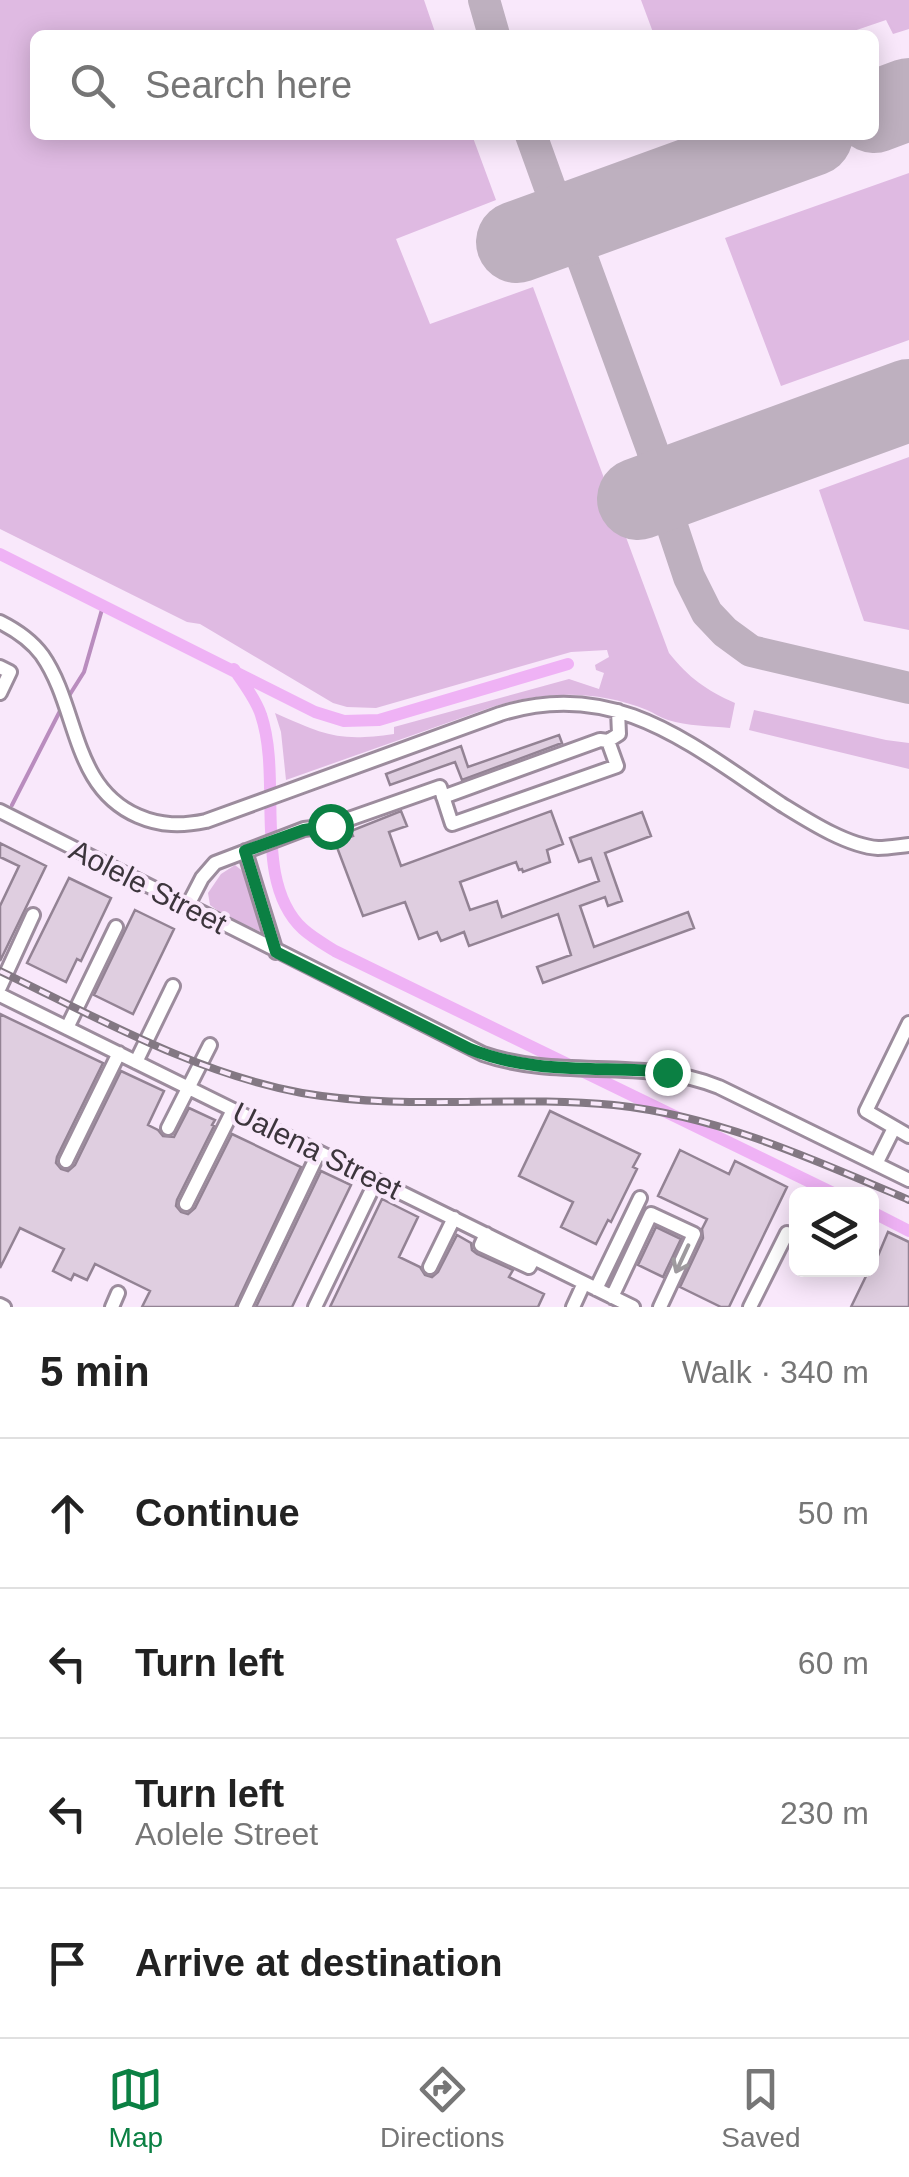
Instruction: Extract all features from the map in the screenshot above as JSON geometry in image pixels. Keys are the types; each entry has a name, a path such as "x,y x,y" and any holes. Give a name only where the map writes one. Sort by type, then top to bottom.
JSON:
{"street":[{"path":"0,622 19,632 36,648 54,680 93,779 109,798 154,822 179,825 206,821 514,710 559,703 618,711 657,724 795,813 846,839 881,848 909,845"},
{"path":"0,667 10,672 0,692"},
{"path":"608,742 619,734 618,711"},
{"path":"443,796 600,740 608,742"},
{"path":"187,907 215,863 262,844 330,826 440,787 452,824 617,766 608,742"},
{"name":"Aolele Street","path":"0,811 470,1049 497,1059 545,1068 667,1072 708,1082 909,1180"},
{"path":"245,851 276,952"},
{"path":"0,987 33,915"},
{"path":"67,1028 116,927"},
{"path":"136,1062 173,986"},
{"name":"Ualena Street","path":"0,996 633,1307"},
{"path":"909,1023 866,1112 909,1136"},
{"path":"168,1128 210,1045"},
{"path":"66,1161 119,1053"},
{"path":"186,1204 233,1110"},
{"path":"876,1164 894,1128"},
{"path":"245,1307 319,1152"},
{"path":"315,1307 376,1181"},
{"path":"572,1307 590,1286 640,1198"},
{"path":"612,1297 651,1214 694,1234 660,1307"},
{"path":"430,1267 454,1218"},
{"path":"750,1307 787,1232"},
{"path":"112,1307 118,1293"}],"shaded area":[{"path":"0,0 424,0 434,30 30,30 30,140 474,140 496,200 396,239 430,324 533,287 669,653 699,682 735,703 730,728 675,722 628,703 590,696 533,697 495,706 286,780 275,713 332,735 394,734 394,727 569,679 599,689 604,673 596,670 595,665 609,657 607,650 571,652 376,708 347,707 333,703 200,624 187,622 0,529"},
{"path":"641,0 909,0 909,29 893,34 886,20 857,30 652,30"},
{"path":"909,173 909,340 781,386 725,238"},
{"path":"909,457 909,630 864,621 819,490"},
{"path":"754,710 909,743 909,769 749,730"},
{"path":"235,865 245,873 261,932 210,905 208,893 221,874"}],"building":[{"path":"559,735 562,743 462,780 455,762 390,785 386,774 461,746 468,767"},
{"path":"401,811 407,826 389,832 401,866 551,811 563,844 547,850 550,862 523,872 516,862 460,882 470,910 497,901 502,917 599,881 591,858 579,862 570,838 642,812 651,836 605,853 622,901 608,906 605,897 580,906 594,947 688,912 694,928 543,983 537,967 571,955 558,914 469,946 464,932 441,941 437,932 419,939 405,902 363,916 335,842 353,836 351,831"},
{"path":"0,843 46,866 0,961 0,906 19,866 0,857"},
{"path":"69,878 111,898 81,961 77,959 66,982 27,963"},
{"path":"135,910 174,929 133,1014 94,995"},
{"path":"0,1014 103,1063 57,1157 61,1169 68,1171 75,1165 121,1071 164,1091 148,1125 163,1136 174,1137 189,1108 215,1120 177,1200 181,1212 188,1214 195,1208 232,1134 301,1167 235,1307 142,1307 150,1291 95,1264 87,1280 74,1274 71,1280 53,1271 64,1249 20,1228 0,1268"},
{"path":"550,1111 640,1154 633,1167 637,1169 596,1244 561,1227 573,1202 519,1176"},
{"path":"680,1150 729,1174 735,1161 787,1187 729,1307 721,1307 680,1287 703,1238 707,1219 658,1196"},
{"path":"321,1171 351,1185 292,1307 256,1307"},
{"path":"382,1199 418,1217 399,1257 420,1267 425,1275 432,1277 438,1272 457,1235 471,1243 477,1254 513,1270 509,1277 544,1294 538,1307 330,1307"},
{"path":"656,1227 681,1239 663,1277 638,1265"},
{"path":"888,1232 909,1242 909,1307 851,1307 866,1277 879,1277 879,1253"}],"waterway":[{"path":"0,554 315,712 344,721 379,720 568,664"},
{"path":"67,699 84,672 103,606"},
{"path":"234,669 261,715 270,769 273,857 278,884 287,909 303,929 335,951 821,1187"},
{"path":"12,805 62,707"},
{"path":"879,1216 909,1231"}],"taxiway":[{"path":"484,0 493,30"},
{"path":"533,140 584,263 652,449 689,577 707,613 751,651 909,688"}],"runway":[{"path":"879,110 909,99"},
{"path":"517,242 798,140"},
{"path":"638,499 909,400"}],"railway":[{"path":"0,971 185,1058 262,1084 302,1093 380,1101 575,1102 653,1111 764,1141 909,1200"}],"route":[{"path":"330,826 304,830 245,851 276,952 497,1059 545,1068 667,1072"}]}
